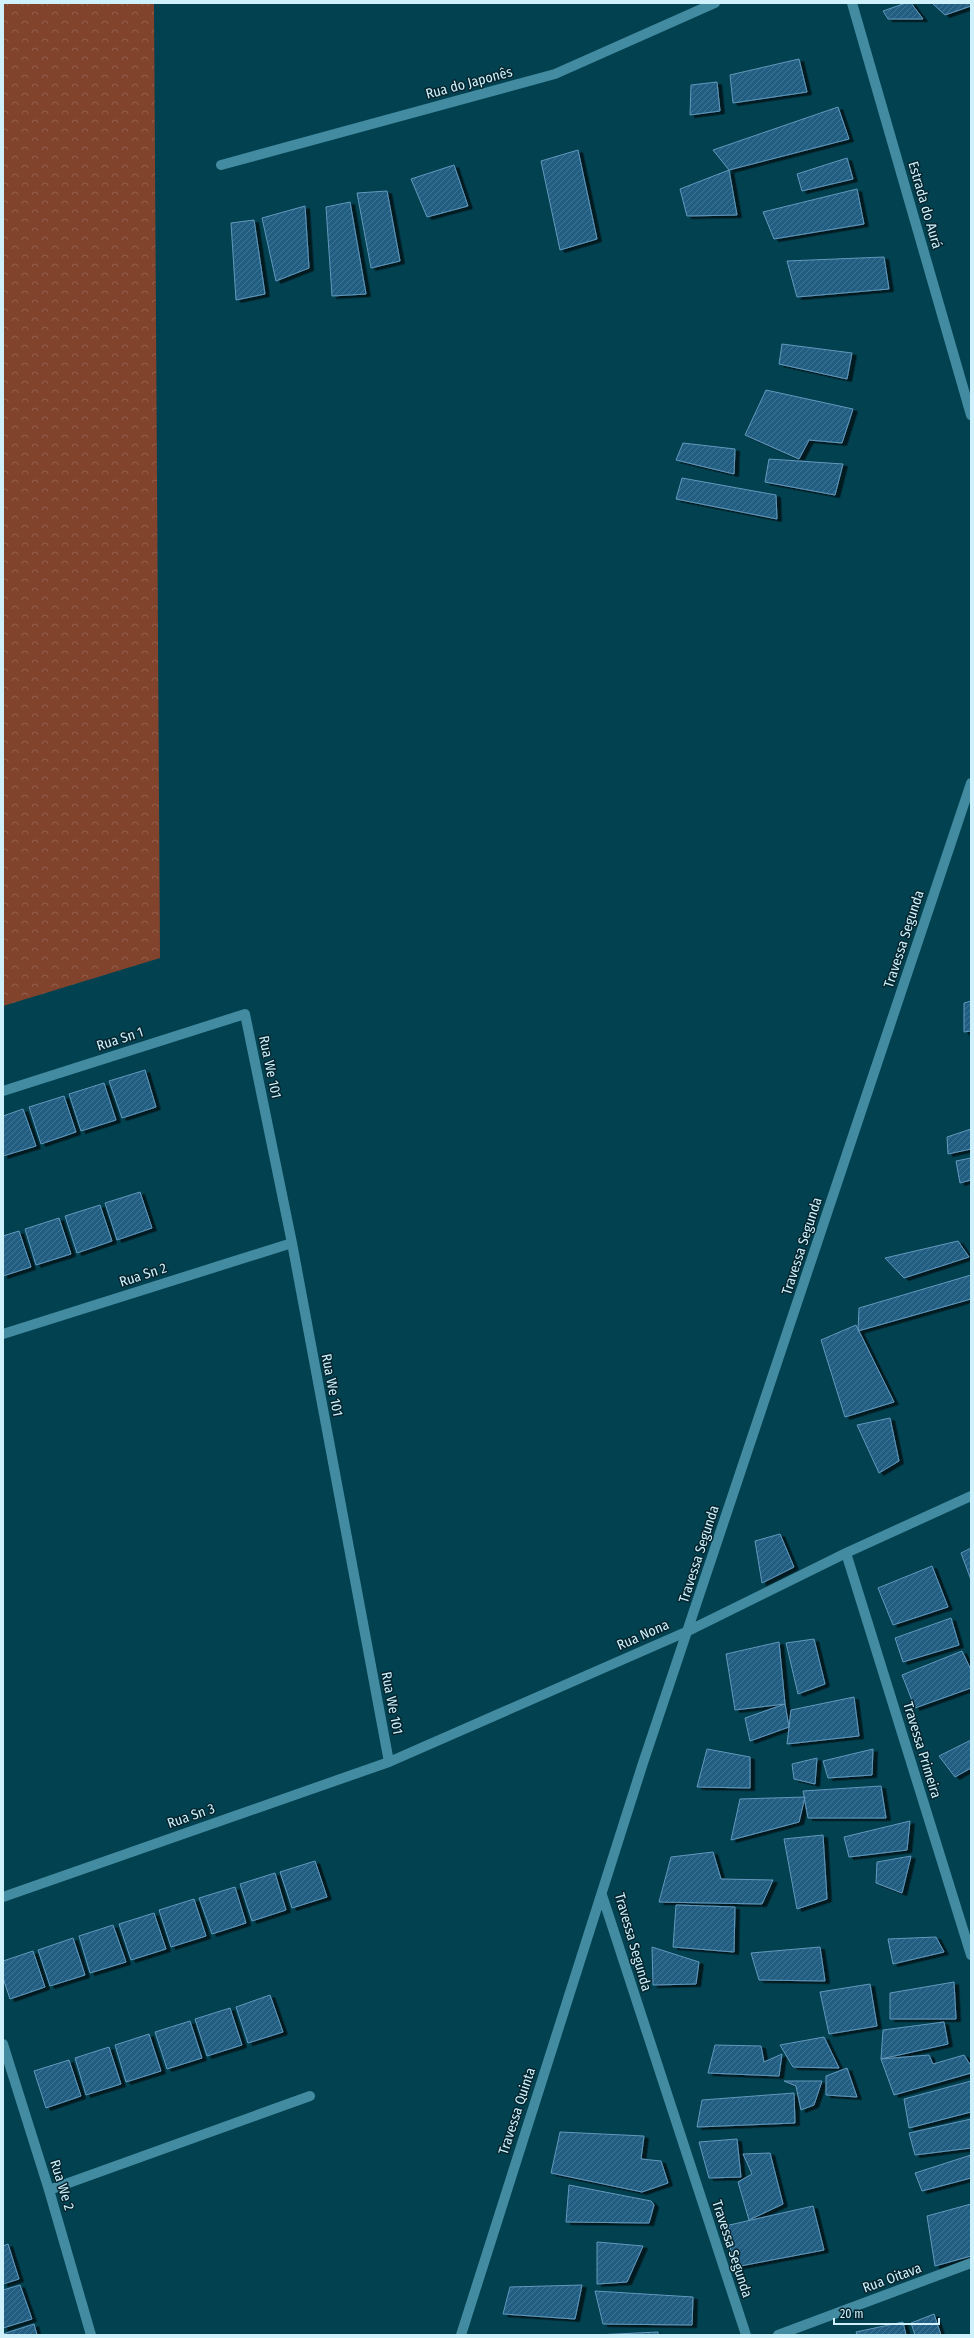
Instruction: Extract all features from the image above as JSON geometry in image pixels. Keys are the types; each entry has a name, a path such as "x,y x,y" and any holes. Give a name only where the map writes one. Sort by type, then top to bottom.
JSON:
{"street":[{"name":"Rua do Japonês","path":"221,165 555,74 715,3"},
{"name":"Estrada do Aurá","path":"852,3 971,414"},
{"name":"Travessa Segunda","path":"746,2335 602,1895 643,1763 971,783"},
{"name":"Rua Sn 1","path":"3,1091 245,1014"},
{"name":"Rua We 101","path":"245,1014 292,1242 389,1762"},
{"name":"Rua Sn 2","path":"3,1334 292,1242"},
{"name":"Rua Nona","path":"389,1762 688,1631 846,1553 971,1496"},
{"name":"Travessa Primeira","path":"846,1553 971,1955"},
{"name":"Rua Sn 3","path":"3,1897 389,1762"},
{"name":"Travessa Quinta","path":"460,2335 602,1895"},
{"name":"Rua We 2","path":"3,2044 49,2190 91,2335"},
{"path":"49,2190 310,2096"},
{"name":"Rua Oitava","path":"778,2335 971,2264"}],"green space":[{"path":"3,3 154,3 160,958 3,1006"}],"building":[{"path":"906,3 911,3 923,19 888,19 883,11"},
{"path":"932,3 971,3 971,6 945,15"},
{"path":"799,59 807,92 733,103 730,75"},
{"path":"717,82 720,111 690,115 691,85"},
{"path":"838,107 849,139 729,170 713,150"},
{"path":"578,150 597,239 560,250 541,161"},
{"path":"847,158 853,179 802,191 797,174"},
{"path":"454,165 468,206 427,217 411,179"},
{"path":"729,170 737,215 687,216 680,189"},
{"path":"857,189 864,224 774,239 763,212"},
{"path":"387,191 400,261 371,268 357,193"},
{"path":"350,202 366,294 332,296 326,207"},
{"path":"305,206 309,268 276,281 262,218"},
{"path":"254,220 265,294 236,300 231,223"},
{"path":"884,257 889,289 797,297 787,261"},
{"path":"782,344 852,353 847,379 779,364"},
{"path":"766,390 853,409 842,443 809,440 799,459 745,435"},
{"path":"683,443 735,449 734,474 676,460"},
{"path":"769,459 843,464 835,495 765,482"},
{"path":"682,478 776,495 777,519 676,499"},
{"path":"971,1001 971,1031 964,1032 964,1003"},
{"path":"145,1070 156,1107 122,1118 109,1081"},
{"path":"104,1083 116,1120 81,1131 69,1094"},
{"path":"64,1096 76,1132 41,1144 29,1107"},
{"path":"23,1109 36,1146 3,1156 3,1116"},
{"path":"971,1129 971,1149 948,1154 947,1137"},
{"path":"971,1158 971,1180 960,1183 956,1161"},
{"path":"140,1192 152,1228 117,1240 105,1203"},
{"path":"100,1205 112,1241 77,1253 65,1216"},
{"path":"59,1218 71,1254 36,1265 25,1229"},
{"path":"19,1231 31,1267 3,1276 3,1236"},
{"path":"958,1241 969,1257 904,1278 885,1258"},
{"path":"971,1275 971,1299 858,1331 859,1308"},
{"path":"856,1325 894,1402 845,1417 821,1340"},
{"path":"890,1418 899,1461 879,1473 857,1425"},
{"path":"780,1534 794,1567 762,1583 755,1541"},
{"path":"971,1548 971,1580 961,1553"},
{"path":"932,1566 948,1607 893,1625 878,1588"},
{"path":"951,1618 959,1645 903,1662 895,1638"},
{"path":"814,1639 825,1684 798,1694 786,1643"},
{"path":"779,1642 785,1704 735,1710 726,1654"},
{"path":"962,1651 971,1670 971,1688 915,1708 902,1675"},
{"path":"854,1697 859,1736 787,1744 791,1710"},
{"path":"785,1704 789,1727 750,1741 745,1718"},
{"path":"971,1740 971,1768 955,1777 939,1756"},
{"path":"707,1749 750,1757 750,1788 697,1787"},
{"path":"873,1749 872,1775 828,1778 823,1761"},
{"path":"817,1758 815,1784 794,1779 792,1764"},
{"path":"881,1786 886,1818 808,1818 803,1791"},
{"path":"805,1797 799,1822 731,1840 740,1799"},
{"path":"910,1821 907,1850 849,1857 844,1837"},
{"path":"823,1835 827,1899 797,1909 784,1839"},
{"path":"713,1852 721,1879 773,1880 762,1904 659,1902 671,1857"},
{"path":"911,1856 902,1893 876,1883 877,1862"},
{"path":"315,1861 327,1897 292,1908 280,1872"},
{"path":"275,1873 286,1910 252,1921 240,1884"},
{"path":"235,1887 246,1923 212,1934 199,1898"},
{"path":"194,1899 206,1936 171,1947 159,1910"},
{"path":"676,1905 735,1907 734,1952 673,1947"},
{"path":"154,1913 166,1949 131,1960 119,1924"},
{"path":"113,1925 126,1962 90,1973 79,1936"},
{"path":"936,1937 944,1952 893,1964 888,1939"},
{"path":"73,1938 85,1975 50,1986 38,1950"},
{"path":"652,1947 699,1962 696,1984 653,1985"},
{"path":"820,1947 825,1981 759,1980 751,1953"},
{"path":"33,1951 45,1987 10,1999 3,1978 3,1961"},
{"path":"954,1982 956,2019 890,2019 890,1993"},
{"path":"870,1984 877,2026 829,2034 820,1992"},
{"path":"270,1995 283,2032 248,2043 236,2007"},
{"path":"230,2008 242,2045 207,2056 195,2019"},
{"path":"190,2021 202,2058 167,2069 155,2032"},
{"path":"944,2022 948,2044 881,2059 883,2030"},
{"path":"149,2034 161,2071 126,2082 115,2045"},
{"path":"824,2037 839,2068 793,2067 780,2045"},
{"path":"715,2045 761,2046 764,2062 782,2054 779,2076 708,2073"},
{"path":"109,2047 121,2084 86,2095 75,2058"},
{"path":"929,2055 933,2064 964,2055 971,2066 971,2073 894,2095 881,2059"},
{"path":"69,2060 81,2096 46,2108 34,2071"},
{"path":"847,2068 857,2097 826,2095 826,2076"},
{"path":"784,2081 822,2081 814,2105 801,2110 796,2086"},
{"path":"971,2081 971,2112 909,2128 904,2099"},
{"path":"794,2093 795,2123 697,2127 702,2100"},
{"path":"971,2119 971,2148 915,2155 909,2133"},
{"path":"560,2132 644,2136 641,2159 661,2161 668,2183 642,2192 551,2173"},
{"path":"737,2139 741,2177 709,2178 699,2142"},
{"path":"770,2153 783,2204 749,2220 738,2182 752,2174 743,2154"},
{"path":"971,2155 971,2178 922,2191 915,2173"},
{"path":"569,2185 651,2201 654,2205 649,2223 566,2222"},
{"path":"971,2204 971,2256 935,2266 927,2216"},
{"path":"813,2206 824,2250 735,2267 725,2226"},
{"path":"597,2242 643,2246 627,2282 597,2284"},
{"path":"8,2244 19,2279 3,2284 3,2246"},
{"path":"20,2285 32,2319 3,2328 3,2290"},
{"path":"582,2285 575,2319 503,2314 510,2287"},
{"path":"595,2291 693,2297 692,2325 603,2324"},
{"path":"934,2314 941,2335 915,2335 911,2323"},
{"path":"903,2322 906,2335 857,2335 856,2332"},
{"path":"34,2324 37,2335 3,2335 3,2334"},
{"path":"658,2332 658,2335 595,2335"}]}
